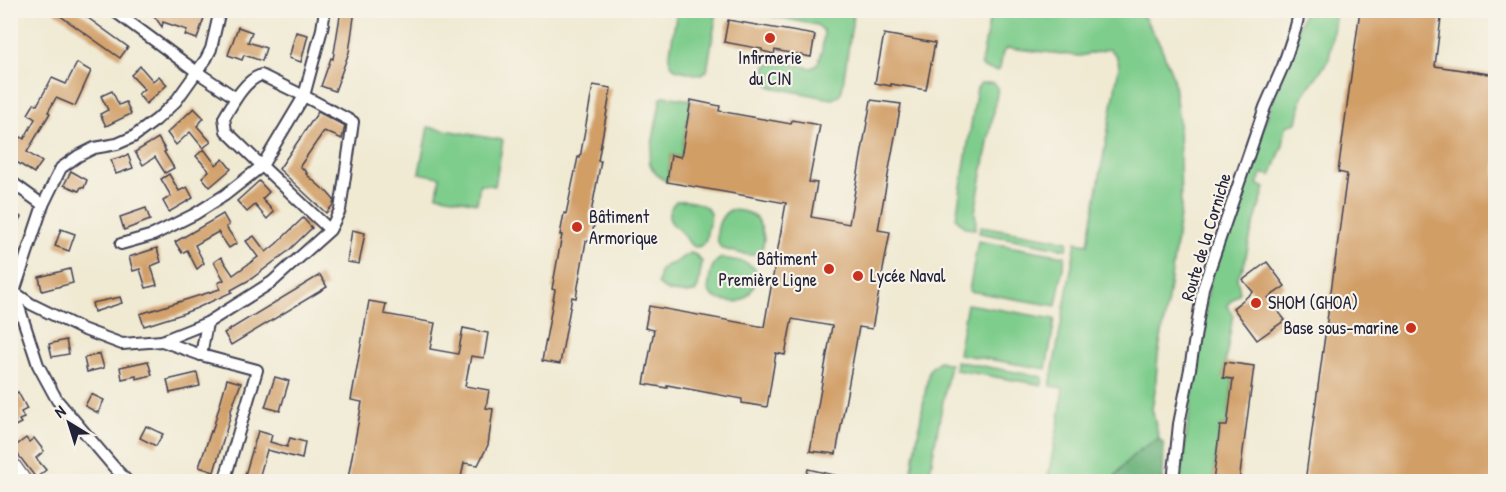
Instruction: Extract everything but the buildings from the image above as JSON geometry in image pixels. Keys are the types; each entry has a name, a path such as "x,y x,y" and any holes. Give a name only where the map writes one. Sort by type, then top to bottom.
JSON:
{"street":[{"path":"113,10 236,98"},
{"path":"128,482 57,400 38,366 12,289 43,205 61,168 94,148 117,144 133,137 176,101 211,49 220,10"},
{"path":"120,244 153,235 195,214 225,195 262,166 304,96 325,10"},
{"name":"Route de la Corniche","path":"1173,482 1179,424 1203,288 1265,107 1283,66 1300,10"},
{"path":"12,289 31,304 72,324 122,344 162,341 207,323 272,282 330,230 340,210 353,122 261,75 253,78 236,98 224,118 226,130 330,230"},
{"path":"10,181 43,205"},
{"path":"201,355 207,323"},
{"path":"162,341 201,355 257,370 224,482"},
{"path":"10,461 25,482"}],"green space":[{"path":"677,11 717,11 707,71 699,75 675,69 671,64 669,58"},
{"path":"746,11 854,11 842,90 839,96 832,99 771,87 765,78 766,66 782,63 812,68 816,66 821,53 823,30 817,25"},
{"path":"991,11 1137,11 1144,17 1160,44 1173,77 1179,122 1181,208 1152,409 1159,439 1132,457 1112,481 1047,481 1063,388 1050,386 1076,242 1088,244 1119,67 1118,61 1109,49 1080,56 1008,48 1003,52 1000,68 997,71 984,68 981,64"},
{"path":"1304,11 1336,11 1329,59 1302,97 1297,123 1286,126 1283,145 1271,176 1262,173 1257,184 1265,188 1244,265 1237,278 1240,292 1227,306 1233,315 1223,377 1233,379 1227,426 1220,426 1213,481 1179,482 1210,280"},
{"path":"981,83 994,83 998,88 975,212 975,229 965,228 956,218 977,88"},
{"path":"664,96 691,100 681,157 671,155 667,182 655,173 649,161 661,98"},
{"path":"428,127 503,140 495,186 480,184 477,203 437,195 440,177 419,173"},
{"path":"676,201 701,204 708,210 710,221 706,239 702,245 692,246 671,222 669,214"},
{"path":"730,210 749,213 759,222 764,243 758,253 751,255 722,249 717,239 718,228 722,218"},
{"path":"981,226 1068,241 1067,249 979,233"},
{"path":"978,241 1065,256 1056,306 969,291"},
{"path":"691,253 702,262 695,292 670,291 658,284 660,271"},
{"path":"722,258 747,263 754,268 756,278 753,289 740,301 719,299 708,290 712,267"},
{"path":"967,304 1055,319 1046,369 958,354"},
{"path":"939,361 950,364 928,481 910,481 929,370"},
{"path":"956,361 1043,377 1042,385 955,370"},
{"path":"1159,439 1164,444 1163,481 1112,481 1132,457"}],"place":[{"name":"Infirmerie du CIN","path":"770,38"},
{"name":"Bâtiment Armorique","path":"577,227"},
{"name":"Bâtiment Première Ligne","path":"829,269"},
{"name":"Lycée Naval","path":"858,276"},
{"name":"SHOM (GHOA)","path":"1256,303"},
{"name":"Base sous-marine","path":"1411,328"}]}
